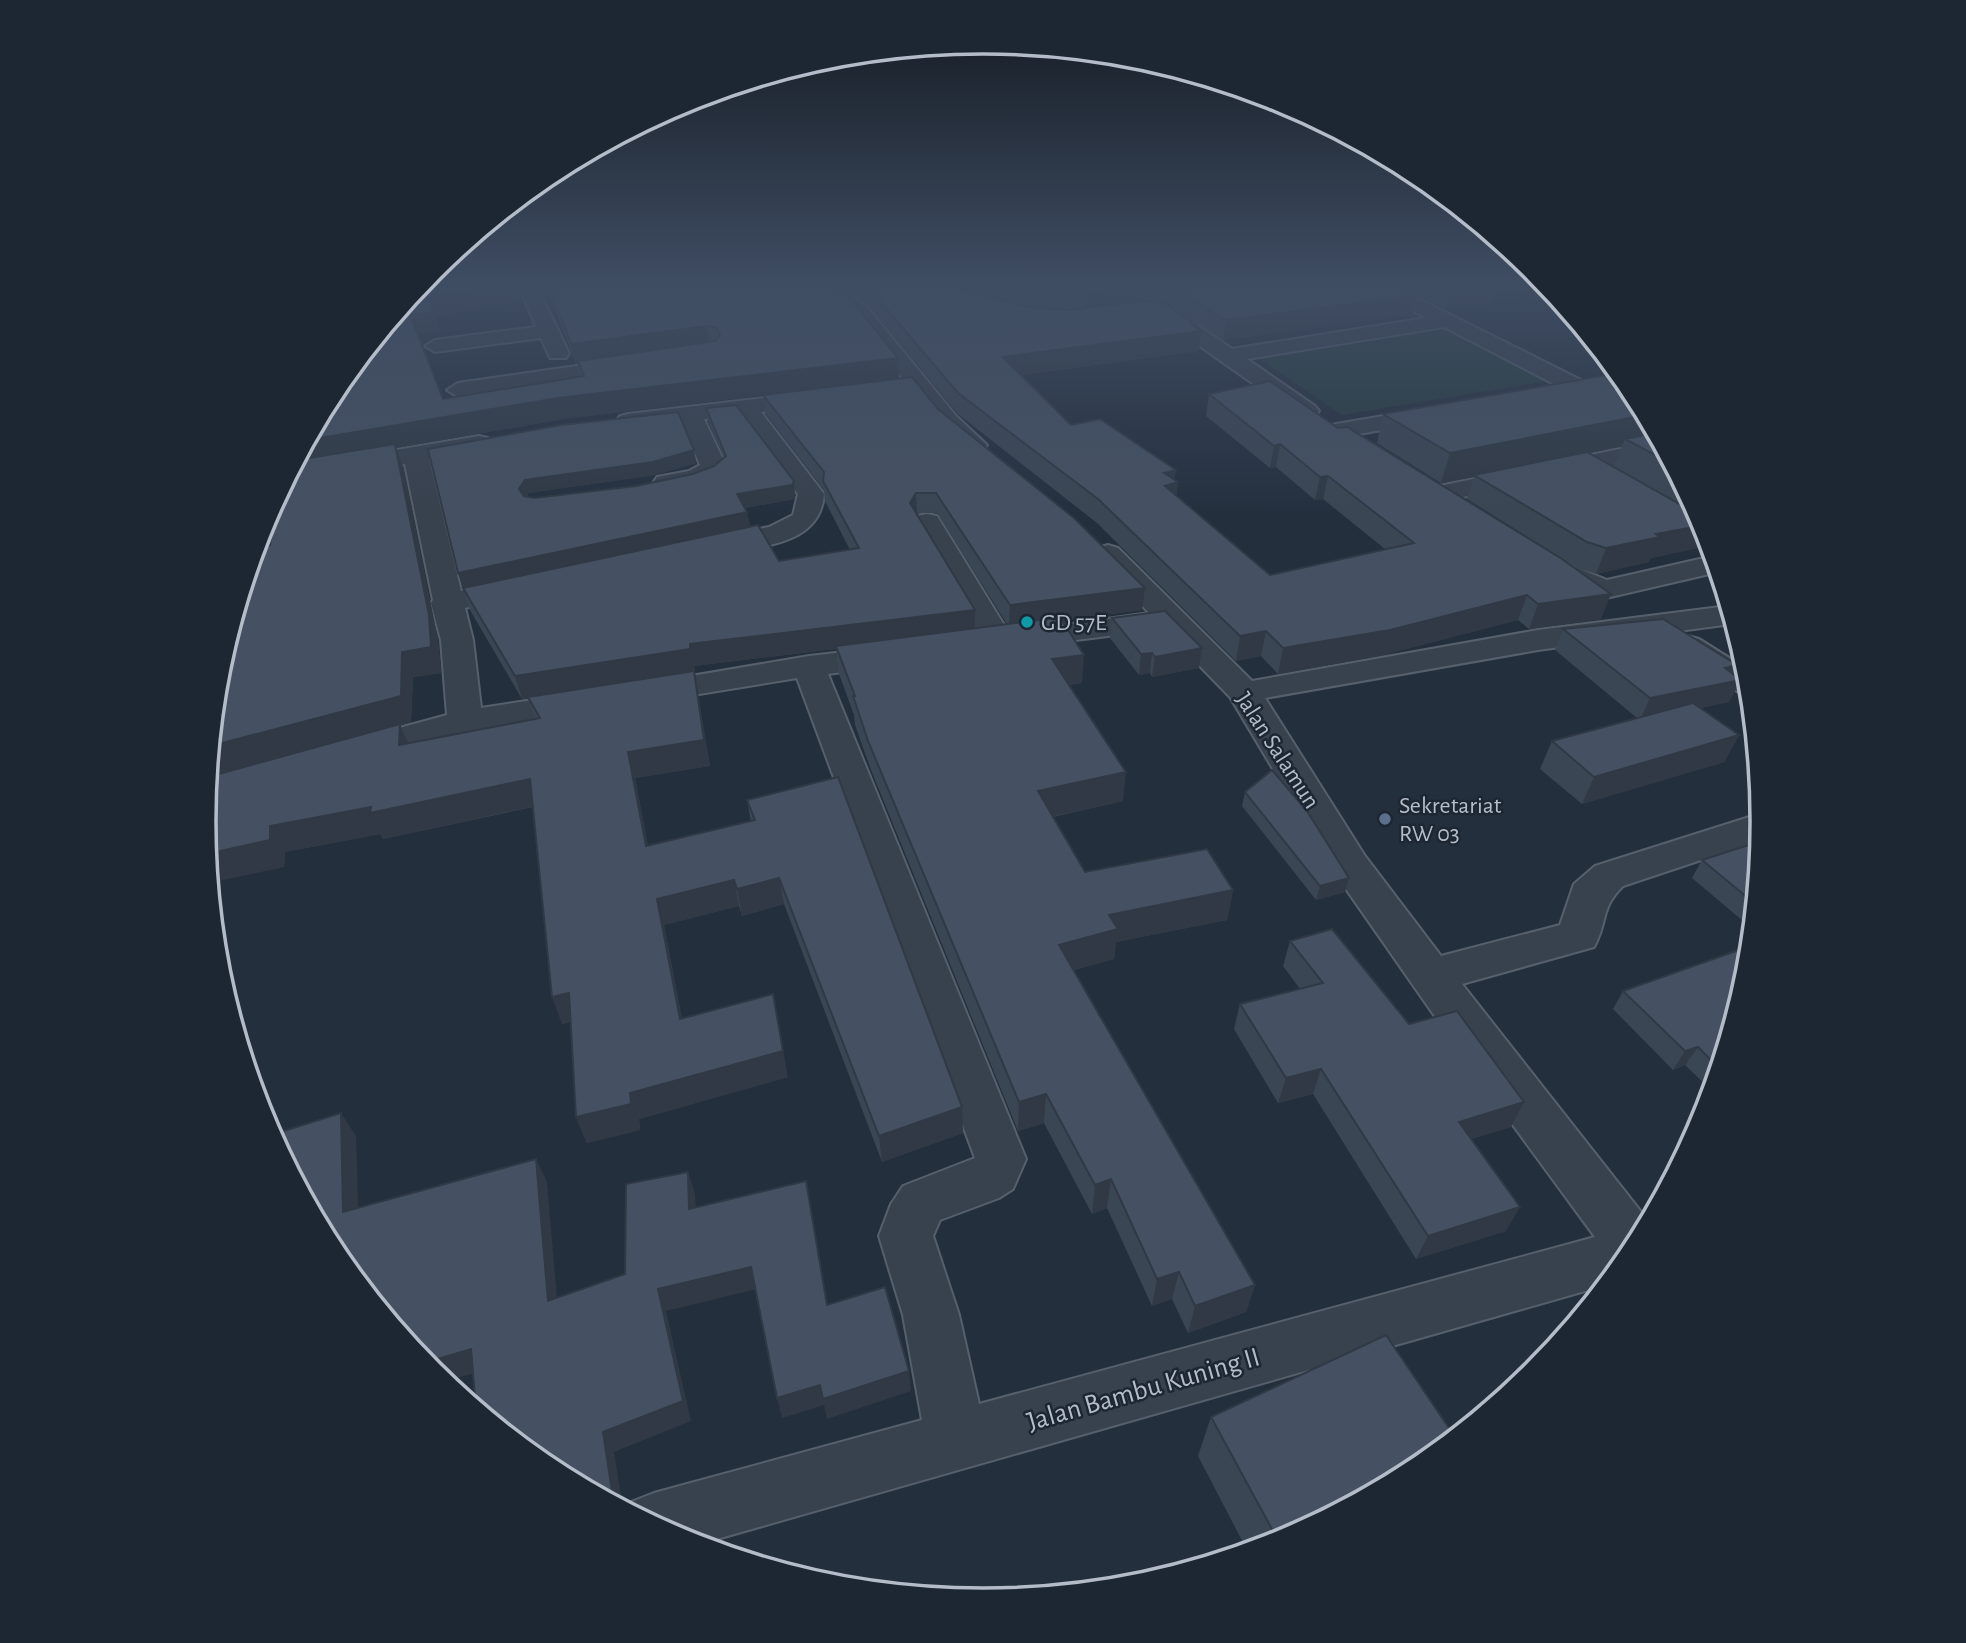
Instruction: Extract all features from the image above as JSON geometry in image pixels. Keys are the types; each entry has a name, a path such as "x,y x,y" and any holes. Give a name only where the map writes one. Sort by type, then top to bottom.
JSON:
{"street":[{"path":"566,363 572,374"},
{"path":"568,363 572,374"},
{"path":"458,390 652,363"},
{"path":"891,363 907,388 998,463"},
{"path":"1237,363 1359,445"},
{"path":"1538,363 1594,388 1542,397"},
{"path":"601,424 840,396"},
{"path":"679,553 775,532 800,523 809,510 811,494 746,408"},
{"path":"1336,431 1460,411"},
{"path":"642,486 696,478 714,468 690,414"},
{"path":"326,470 508,438"},
{"path":"1473,516 1427,487 1584,465 1654,450"},
{"path":"415,454 433,526 446,603 457,640 465,722"},
{"path":"1584,465 1618,484"},
{"path":"927,522 986,645 1172,618"},
{"name":"Jalan Salamun","path":"1086,531 1244,692 1352,866 1626,1239"},
{"path":"257,573 263,569 267,548"},
{"path":"1531,554 1566,576 1606,589 1707,566"},
{"path":"446,603 542,582"},
{"path":"1244,692 1538,640 1722,616"},
{"path":"1656,625 1737,676"},
{"path":"323,761 465,722 809,666 916,654"},
{"path":"809,666 1001,1159 995,1173 981,1182 922,1203 910,1221 906,1236 931,1315 956,1441"},
{"path":"1431,976 1579,936 1589,894 1609,876 1750,830"},
{"name":"Jalan Bambu Kuning II","path":"669,1521 1617,1254"}],"green space":[{"path":"1265,363 1521,363 1554,380 1342,415"}],"building":[{"path":"368,363 429,363 443,399 584,376 579,363 858,363 558,398 319,438"},
{"path":"932,363 1009,363 1071,425 1100,419 1176,470 1164,473 1178,482 1165,486 1270,575 1414,543 1328,476 1320,477 1280,444 1274,446 1209,394 1270,381 1338,428 1347,427 1562,559 1611,594 1538,604 1527,595 1390,630 1283,648 1266,631 1240,636 1098,499 958,393"},
{"path":"1607,375 1634,417 1450,453 1383,414"},
{"path":"912,377 938,409 1074,518 1145,588 1010,605 936,493 916,493 910,503 975,610 690,644 690,649 515,676 463,588 758,525 779,561 859,548 823,481 824,472 763,395"},
{"path":"736,405 794,481 792,485 737,494 747,512 458,573 428,449 561,425 678,412 694,450 653,462 525,480 519,489 524,496 534,498 636,486 693,474 714,466 726,456 706,408"},
{"path":"1645,435 1657,456 1625,439"},
{"path":"395,444 429,615 431,647 402,652 401,696 220,744 230,672 256,575 270,545 274,528 308,458"},
{"path":"1587,452 1682,505 1692,527 1606,548 1587,542 1474,475"},
{"path":"1165,611 1202,648 1155,657 1152,653 1141,654 1112,618"},
{"path":"1064,617 1061,619 1084,655 1052,659 1126,772 1038,791 1085,872 1207,849 1233,890 1109,915 1118,929 1059,945 1255,1285 1195,1306 1179,1272 1157,1279 1111,1179 1095,1185 1046,1094 1019,1102 868,741 836,646"},
{"path":"1663,619 1734,663 1734,666 1725,668 1737,677 1737,681 1650,698 1563,629"},
{"path":"694,671 704,740 628,752 646,846 755,820 747,800 838,777 962,1107 879,1136 779,878 737,889 734,880 657,899 680,1019 773,994 783,1051 630,1093 631,1104 576,1117 569,993 552,997 530,779 370,813 371,807 270,826 270,840 217,852 217,775 400,724 399,745 540,718 528,697"},
{"path":"1693,703 1739,735 1594,777 1552,741"},
{"path":"1272,770 1307,811 1349,878 1320,886 1245,792"},
{"path":"1750,845 1747,897 1702,860"},
{"path":"1332,929 1409,1024 1457,1011 1524,1102 1459,1122 1520,1207 1428,1236 1321,1069 1286,1078 1240,1004 1323,983 1290,941"},
{"path":"1739,950 1712,1061 1698,1047 1685,1051 1623,991"},
{"path":"341,1113 343,1212 536,1159 548,1301 625,1274 626,1184 688,1172 689,1209 806,1181 827,1305 885,1287 909,1371 823,1399 820,1385 777,1398 751,1267 658,1289 683,1401 603,1432 612,1493 557,1459 475,1396 471,1349 436,1359 406,1327 374,1289 345,1248 295,1161 282,1132"},
{"path":"1386,1335 1450,1430 1367,1486 1273,1531 1211,1417"}],"place":[{"name":"GD 57E","path":"1027,622"},
{"name":"Sekretariat RW 03","path":"1385,819"}]}
